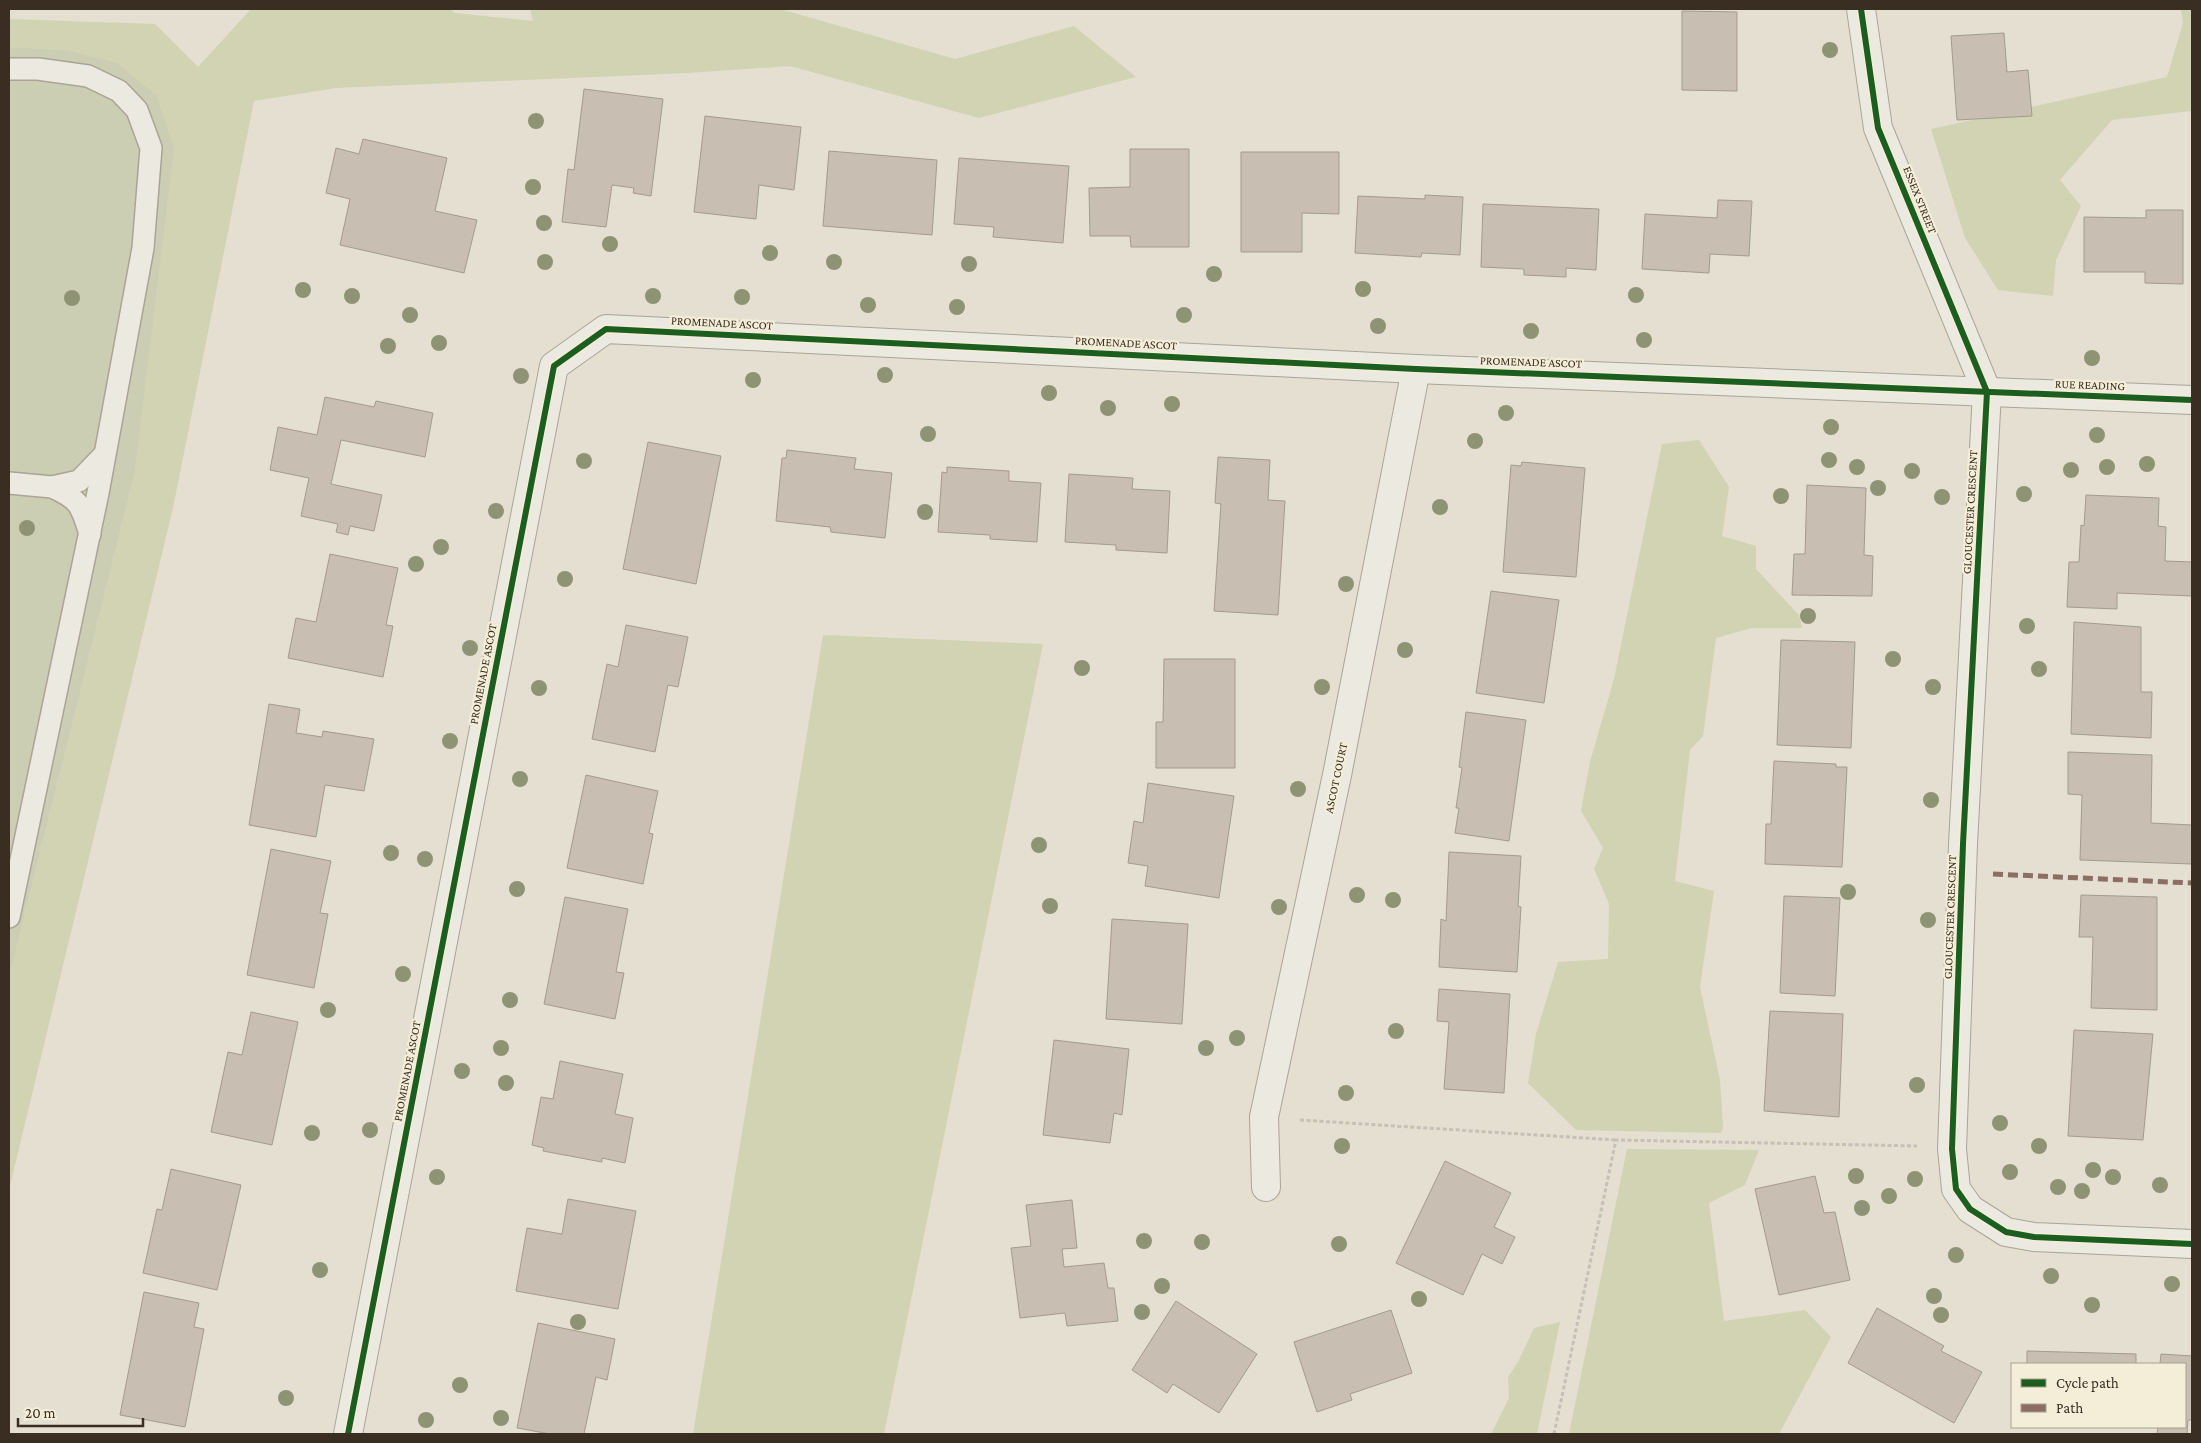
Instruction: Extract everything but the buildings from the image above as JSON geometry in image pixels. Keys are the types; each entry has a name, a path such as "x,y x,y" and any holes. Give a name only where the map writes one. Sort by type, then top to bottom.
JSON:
{"street":[{"name":"ESSEX STREET","path":"1861,9 1878,128 1987,392"},
{"name":"PROMENADE ASCOT","path":"348,1434 554,366 606,329 1416,368 1987,392"},
{"name":"ASCOT COURT","path":"1266,1187 1264,1117 1337,775 1416,368"},
{"name":"RUE READING","path":"1987,392 2192,400"},
{"name":"GLOUCESTER CRESCENT","path":"1987,392 1963,844 1952,1149 1956,1189 1970,1209 2006,1232 2034,1237 2192,1244"}],"lane":[{"path":"9,69 38,69 88,76 119,90 137,110 151,148 143,248 90,534 9,917"},
{"path":"52,487 78,481 104,455"},
{"path":"9,482 52,487 71,495 82,510 90,534"}],"path":[{"path":"1264,1117 1616,1140 1898,1144 1952,1149"},
{"path":"1554,1434 1616,1140"}],"green space":[{"path":"251,9 450,9 455,13 533,21 530,9 780,9 955,59 1074,26 1136,77 979,118 790,66 688,73 336,88 254,101 173,508 9,1190 9,978 134,477 65,50 9,47 9,19 155,24 198,67"},
{"path":"2181,9 2192,9 2192,111 2112,120 2060,180 2081,206 2056,260 2053,296 1998,290 1965,238 1931,129 2167,77 2183,23"},
{"path":"9,47 65,50 117,63 157,96 174,149 134,477 9,978"},
{"path":"1699,440 1729,487 1722,536 1756,546 1756,569 1799,615 1802,628 1752,628 1716,638 1703,736 1690,750 1675,881 1714,891 1700,987 1720,1080 1723,1127 1721,1133 1576,1130 1528,1083 1536,1034 1558,962 1608,959 1609,904 1594,869 1603,848 1581,811 1590,762 1614,679 1662,444"},
{"path":"823,635 1043,644 884,1434 693,1434"},
{"path":"1627,1149 1759,1150 1745,1185 1709,1203 1724,1321 1805,1310 1831,1337 1779,1434 1569,1434"},
{"path":"1560,1322 1537,1434 1491,1434 1509,1398 1508,1377 1518,1362 1534,1328"}],"marked path":[{"path":"1993,874 2192,883"}],"cycle path":[{"path":"1861,9 1878,128 1987,392 1963,844 1952,1149 1956,1189 1970,1209 2006,1232 2034,1237 2192,1244"},
{"path":"348,1434 554,366 606,329 1416,369 2192,400"}]}
